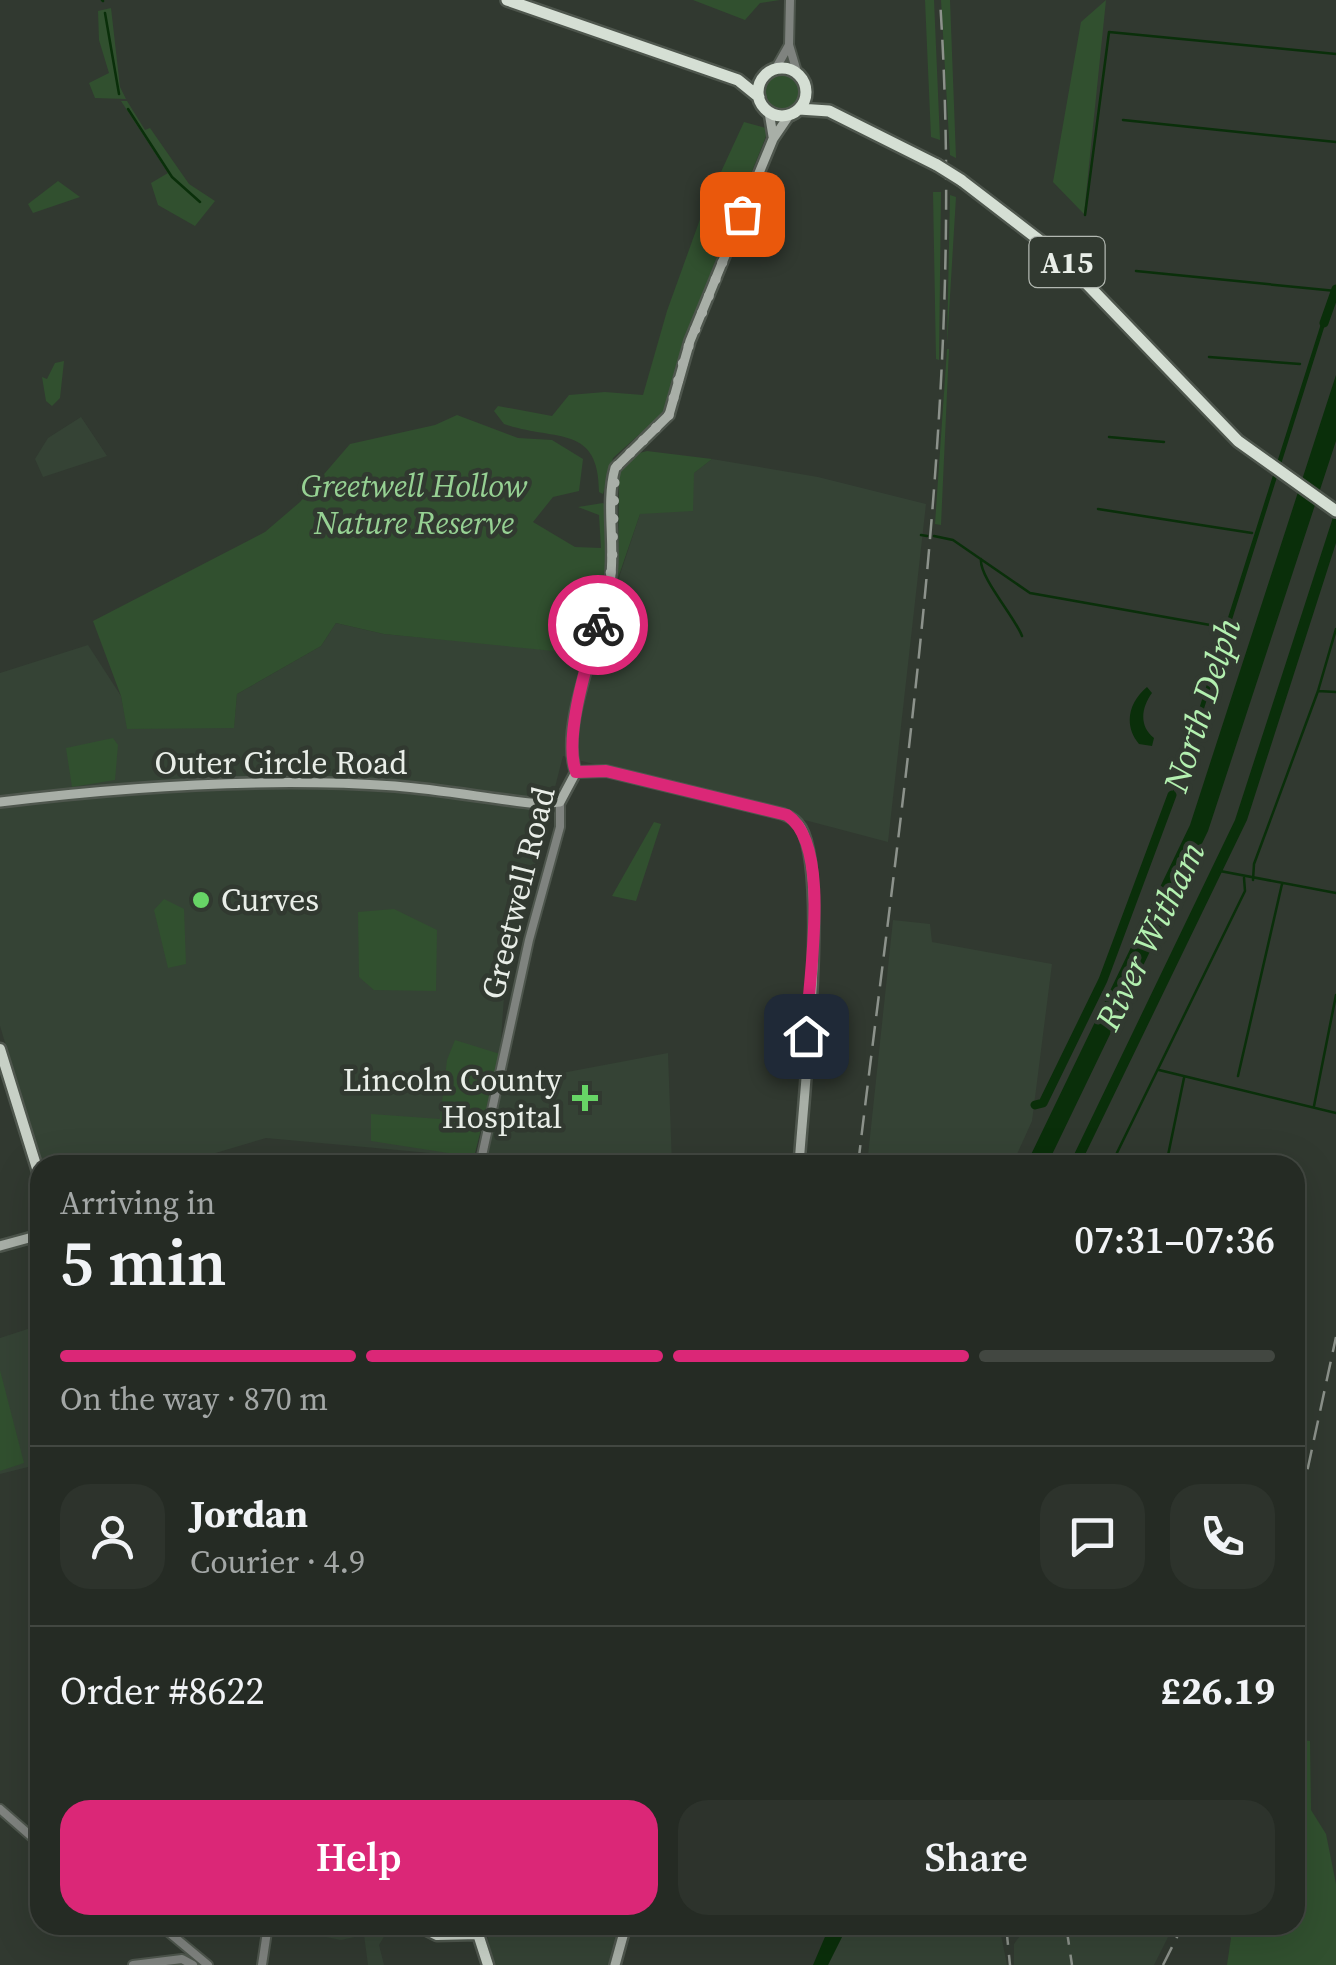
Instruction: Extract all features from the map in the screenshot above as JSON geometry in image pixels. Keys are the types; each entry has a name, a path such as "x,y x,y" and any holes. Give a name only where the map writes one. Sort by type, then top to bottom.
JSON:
{"highway":[{"path":"507,0 738,80 759,97 769,112"},
{"path":"738,80 762,77 776,68 797,72"},
{"name":"A15","path":"797,72 828,111 937,165 1060,256 1238,440 1336,511"},
{"path":"759,97 762,77"},
{"path":"795,112 806,88"},
{"name":"A15","path":"769,112 828,111"}],"main road":[{"path":"769,112 773,138"},
{"name":"Greetwell Road","path":"560,802 576,772 572,755 583,682 610,585 615,468 669,415 690,341 773,138 795,112"},
{"path":"576,772 606,771 787,815 797,822 805,840 813,882 808,1073 800,1155"},
{"name":"Outer Circle Road","path":"0,802 128,788 295,783 424,789 539,804 560,802"},
{"path":"0,1048 33,1155"},
{"path":"0,1246 30,1238"},
{"path":"477,1935 488,1965"},
{"path":"615,1965 623,1935"}],"street":[{"path":"790,0 789,45 797,72"},
{"path":"776,68 789,45"},
{"name":"Greetwell Road","path":"482,1155 529,940 560,827 560,802"},
{"path":"0,1809 30,1835"},
{"path":"172,1935 201,1964"},
{"path":"262,1965 266,1935"},
{"path":"182,1959 191,1951"},
{"path":"133,1965 182,1959 201,1964"}],"shaded area":[{"path":"81,417 107,456 43,477 35,459 48,438"},
{"path":"712,459 818,477 926,504 888,842 563,756 505,982 500,1054 475,1155 266,1138 209,1155 39,1155 0,1026 0,673 88,645 121,696 128,729 234,725 237,694 321,646 336,623 384,634 594,653 640,514"},
{"path":"893,920 930,924 932,942 1052,964 1032,1121 1017,1155 868,1155"},
{"name":"Lincoln County Hospital","path":"668,1053 672,1155 485,1155 506,1072 530,1079"},
{"path":"30,1328 30,1466 0,1474 0,1338"},
{"path":"316,1935 364,1935 341,1940"},
{"path":"364,1935 385,1935 379,1945 384,1965 368,1965"},
{"path":"488,1935 620,1935 613,1965 492,1965"},
{"path":"843,1935 1001,1935 1007,1965 828,1965"},
{"path":"1021,1935 1169,1935 1154,1965 1014,1965 1014,1944"}],"green space":[{"path":"693,0 780,0 760,3 745,20"},
{"path":"925,0 934,0 940,140 931,137"},
{"path":"941,0 950,0 956,158 950,155"},
{"path":"1106,0 1084,214 1053,182 1081,22"},
{"path":"111,8 120,87 126,99 95,98 89,83 109,73 99,40 98,11"},
{"path":"782,72 796,78 802,92 796,106 782,112 768,106 762,92 768,78"},
{"path":"121,101 127,101 145,130 150,128 189,184 215,201 195,226 158,205 151,183 168,173"},
{"path":"744,122 769,129 683,342 663,413 613,458 603,494 599,492 591,455 582,445 504,424 494,411 498,406 552,416 569,395 643,395 667,311 703,211"},
{"path":"58,181 80,197 33,213 28,204"},
{"path":"933,192 941,192 939,360 936,359"},
{"path":"950,195 956,197 947,346"},
{"path":"949,349 941,525 935,524"},
{"path":"64,361 60,398 52,406 46,401 42,377 47,379 55,363"},
{"name":"Greetwell Hollow Nature Reserve","path":"457,415 518,438 552,440 583,459 579,491 553,497 533,522 575,547 601,548 599,515 578,507 603,503 610,509 609,575 584,654 384,634 336,623 321,646 237,694 234,728 127,729 121,696 93,621 265,532 300,502 350,444 435,425"},
{"path":"647,451 712,459 694,473 693,511 640,514 618,578 619,472 632,455"},
{"path":"113,738 118,745 115,780 72,787 66,748"},
{"path":"654,822 661,824 636,901 612,896"},
{"path":"164,899 184,909 186,964 168,968 154,910"},
{"path":"394,909 437,930 436,991 374,990 359,977 358,912"},
{"path":"455,1040 500,1054 475,1155 371,1141 371,1114 440,1119 447,1060"},
{"path":"0,1370 24,1463 0,1471"},
{"path":"1305,1740 1310,1741 1311,1810 1326,1834 1336,1884 1336,1965 1227,1965 1229,1935 1305,1935"}],"water":[{"path":"1325,311 1329,312 1202,715 1169,804"},
{"name":"River Witham","path":"1336,375 1336,441 1208,831 1052,1155 1031,1155 1190,825"},
{"path":"1336,508 1336,543 1247,820 1085,1155 1074,1155 1235,820"},
{"path":"1147,687 1152,693 1143,717 1154,738 1152,746 1139,744 1130,722 1132,707"},
{"path":"826,1935 843,1935 828,1965 813,1965"}],"waterway":[{"path":"105,13 119,94"},
{"path":"1085,215 1109,32 1336,54"},
{"path":"128,109 172,177 200,202"},
{"path":"1123,120 1336,142"},
{"path":"1136,271 1336,291"},
{"name":"North Delph","path":"1324,323 1336,289"},
{"path":"1209,357 1300,364"},
{"path":"1109,437 1164,442"},
{"path":"1098,509 1252,533"},
{"path":"921,535 927,536"},
{"path":"934,536 953,540 1030,593 1227,628"},
{"path":"981,559 986,576 1022,636"},
{"path":"1253,880 1254,864 1318,691 1336,629"},
{"path":"1318,691 1336,692"},
{"name":"North Delph","path":"1035,1105 1043,1103 1103,980 1172,795"},
{"name":"River Witham","path":"1220,871 1336,893"},
{"path":"1116,1155 1245,891 1244,878"},
{"path":"1238,1076 1282,884"},
{"path":"1314,1106 1336,995"},
{"path":"1159,1070 1336,1113"},
{"path":"1168,1155 1184,1078"}],"railway":[{"path":"859,1155 911,729 938,438 946,146 940,0"},
{"path":"1305,1481 1336,1337"},
{"path":"1007,1935 1010,1965"},
{"path":"1068,1935 1072,1965"},
{"path":"1163,1965 1178,1935"}],"way so far":[{"path":"598,625 612,567 615,468 669,415 685,355 742,214"}],"place":[{"name":"Curves","path":"201,900"},
{"name":"Lincoln County Hospital","path":"585,1098"}],"route":[{"path":"598,625 576,722 572,755 576,772 606,771 732,806 787,815 803,831 813,882 806,1036"}]}
